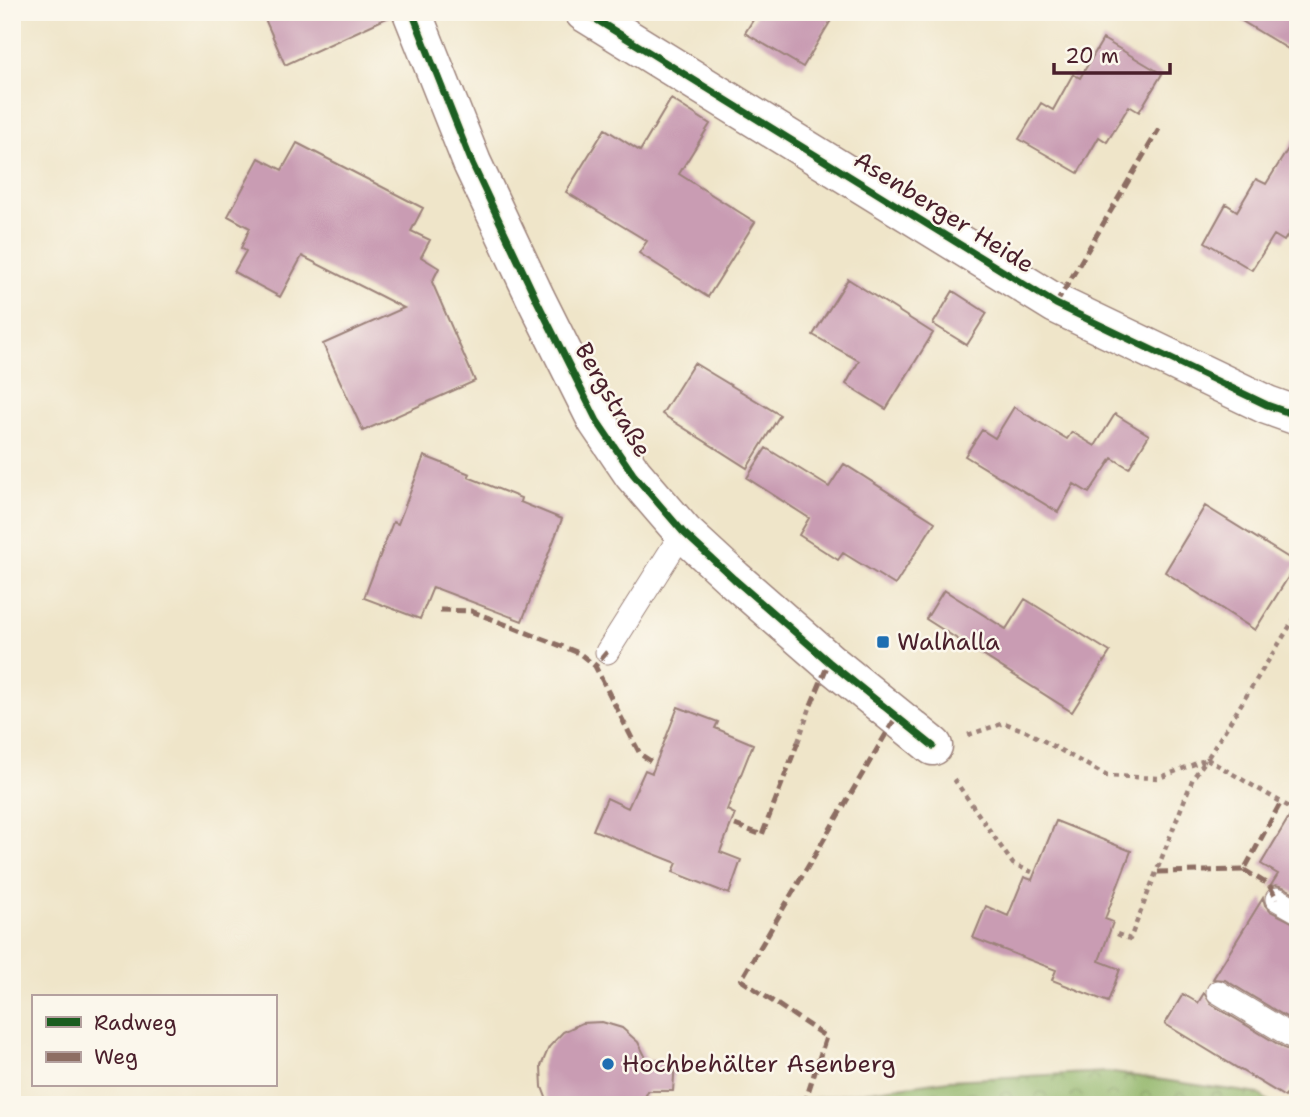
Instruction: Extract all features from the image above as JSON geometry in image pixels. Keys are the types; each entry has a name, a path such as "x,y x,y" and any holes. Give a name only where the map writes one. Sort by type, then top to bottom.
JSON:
{"street":[{"name":"Bergstraße","path":"412,12 472,163 597,421 633,474 683,532 819,654 933,746"},
{"name":"Asenberger Heide","path":"584,12 1056,304 1267,405 1298,416"}],"lane":[{"path":"607,652 683,532"},
{"path":"1277,899 1298,911"},
{"path":"1218,992 1298,1040"}],"path":[{"path":"1117,934 1130,939 1193,778 1298,612"},
{"path":"798,742 811,705"},
{"path":"1032,872 1013,864 933,746 1004,723 1026,731 1107,776 1159,778 1207,759"},
{"path":"1207,759 1298,812"}],"green space":[{"path":"1107,1072 1259,1094 1273,1105 769,1105 949,1080"}],"building":[{"path":"262,12 391,12 391,16 285,65"},
{"path":"758,12 836,12 803,67 745,33"},
{"path":"1227,12 1298,12 1298,55"},
{"path":"1103,39 1162,74 1139,112 1129,106 1107,142 1099,137 1078,173 1019,139 1041,103 1053,110 1073,74 1080,78"},
{"path":"671,99 710,124 679,174 755,222 708,297 639,253 647,241 566,192 605,129 640,151"},
{"path":"1298,133 1298,218 1284,241 1274,235 1252,270 1205,242 1226,204 1237,211 1256,179 1266,184"},
{"path":"297,143 423,208 411,231 430,240 421,257 439,268 432,282 475,381 363,431 323,344 404,308 302,256 280,297 234,272 246,251 241,248 250,228 228,216 259,158 282,170"},
{"path":"848,279 933,333 886,409 846,384 859,361 813,335"},
{"path":"953,291 987,313 967,345 933,324"},
{"path":"694,363 780,415 747,468 662,414"},
{"path":"1014,407 1067,439 1072,432 1095,446 1115,414 1149,435 1129,468 1112,458 1089,493 1074,484 1058,512 965,456 982,430 995,438"},
{"path":"766,448 829,487 844,464 935,522 895,585 843,553 838,560 799,535 809,518 747,478"},
{"path":"424,456 470,474 468,477 521,498 520,502 562,519 522,621 433,587 420,619 364,598 393,522 398,524"},
{"path":"1205,506 1297,563 1255,630 1165,572"},
{"path":"944,590 1006,629 1025,599 1110,652 1072,712 926,619"},
{"path":"678,707 718,722 715,728 753,744 727,810 735,814 720,852 741,860 729,894 673,872 677,863 593,830 607,798 628,808 645,770 652,773"},
{"path":"1298,802 1298,895 1276,885 1270,887 1278,874 1261,864"},
{"path":"1056,821 1131,851 1105,919 1113,922 1099,961 1120,969 1108,1002 1052,980 1056,970 973,938 986,906 1008,916 1024,877 1032,880"},
{"path":"1263,898 1270,911 1298,925 1298,1024 1225,980 1213,979"},
{"path":"1204,993 1211,1004 1298,1054 1298,1076 1285,1097 1165,1024 1183,994 1198,1003"},
{"name":"Hochbehälter Asenberg","path":"602,1022 622,1028 638,1042 647,1060 675,1061 673,1091 648,1091 641,1105 549,1105 542,1087 541,1066 549,1047 563,1032 582,1023"}],"marked path":[{"path":"1056,304 1159,129"},
{"path":"440,610 471,611 579,653 595,666"},
{"path":"607,652 595,666 640,754 652,762"},
{"path":"811,705 829,662"},
{"path":"804,1105 826,1037 741,980 896,717"},
{"path":"735,825 762,835 798,742"},
{"path":"1158,872 1244,870 1281,802"},
{"path":"1244,870 1269,885 1277,899"},
{"path":"1025,1105 1120,1100 1143,1105"}],"cycle path":[{"path":"412,12 472,163 536,299 597,421 633,474 683,532 734,579 829,662 933,746"},
{"path":"584,12 1056,304 1267,405 1298,416"}],"place":[{"name":"Walhalla","path":"883,642"},
{"name":"Hochbehälter Asenberg","path":"608,1064"}]}
